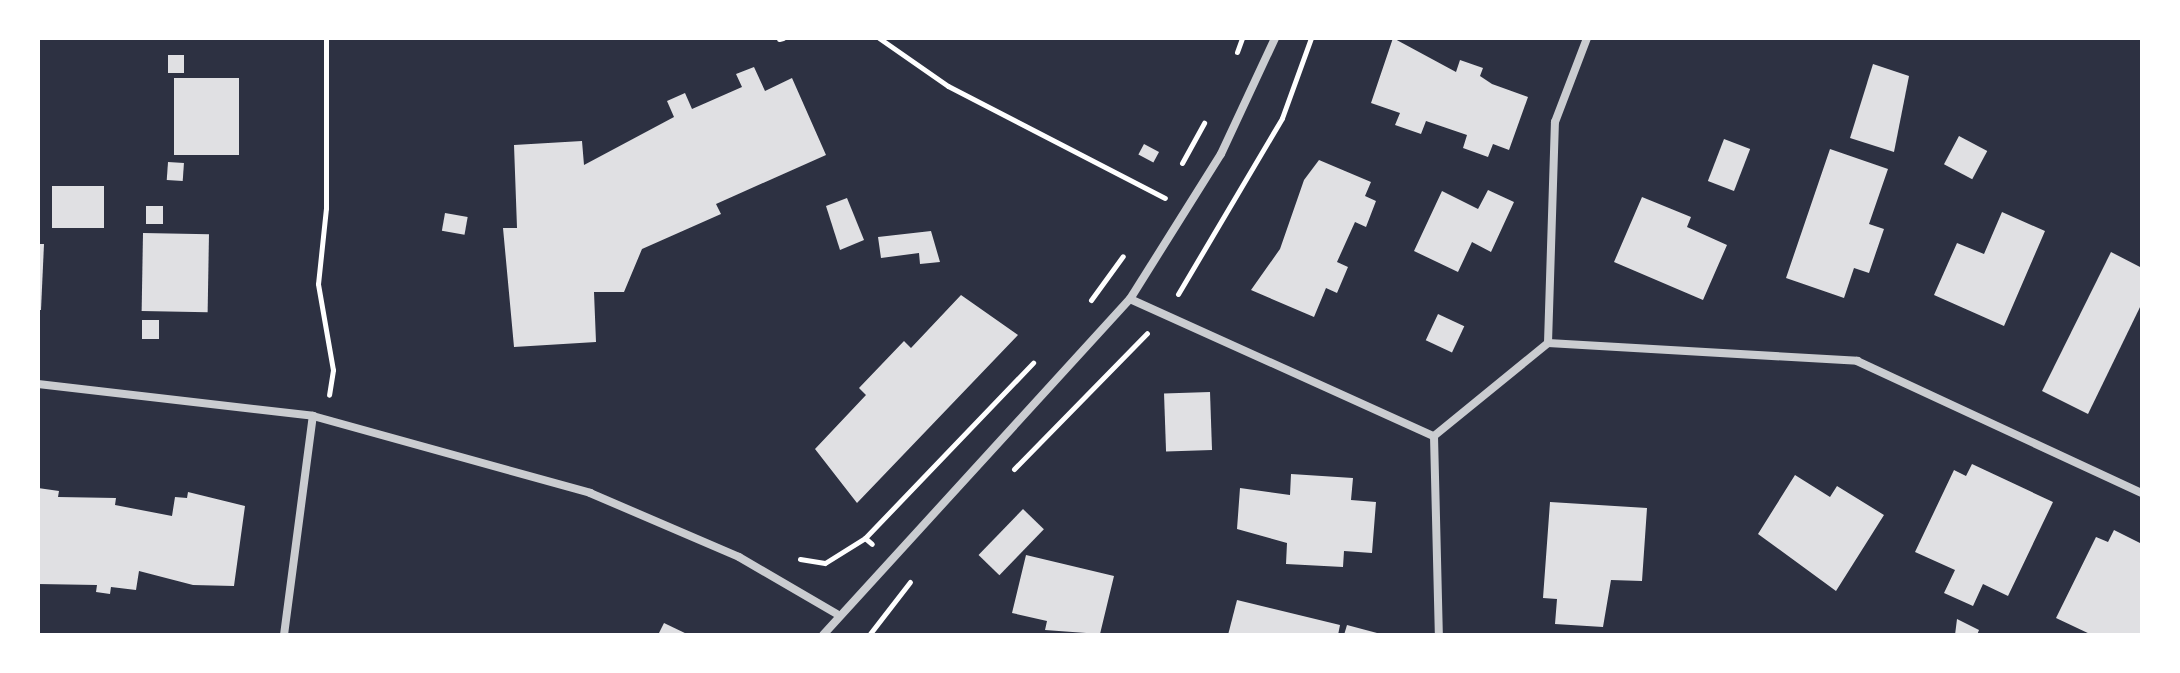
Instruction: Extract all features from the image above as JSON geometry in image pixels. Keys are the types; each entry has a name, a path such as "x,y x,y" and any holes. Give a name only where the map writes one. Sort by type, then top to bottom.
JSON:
{"street":[{"path":"823,635 837,614 1130,299 1187,209 1275,38"},
{"path":"1548,343 1555,122 1587,38"},
{"path":"1130,299 1434,436"},
{"path":"1434,436 1548,343 1857,361 2142,493"},
{"path":"38,384 313,416 590,493 739,557 837,614"},
{"path":"284,635 313,416"},
{"path":"1434,436 1439,635"}],"path":[{"path":"326,38 326,208 318,284 333,370 328,396"},
{"path":"879,38 948,86 1218,228"},
{"path":"1234,59 1242,38"},
{"path":"1176,172 1210,111"},
{"path":"1155,209 1169,185"},
{"path":"1084,309 1131,244"},
{"path":"865,538 1040,355"}],"building":[{"path":"1393,38 1456,72 1460,60 1483,68 1480,76 1492,84 1528,97 1509,150 1493,144 1488,157 1463,148 1467,135 1426,121 1421,134 1395,125 1400,113 1371,103"},
{"path":"168,55 184,55 184,73 168,73"},
{"path":"1873,64 1909,76 1894,152 1850,138"},
{"path":"754,67 765,91 792,78 826,155 716,204 721,214 642,249 624,292 594,292 596,342 514,347 503,228 517,228 514,145 582,141 584,165 674,117 667,101 685,93 692,109 742,87 736,74"},
{"path":"174,78 239,78 239,155 174,155"},
{"path":"1959,136 1987,151 1972,179 1944,164"},
{"path":"1724,139 1750,149 1734,191 1708,181"},
{"path":"1144,144 1159,152 1153,163 1138,155"},
{"path":"1830,149 1888,169 1869,224 1884,229 1869,273 1854,268 1844,298 1786,278"},
{"path":"1319,160 1371,182 1365,196 1376,201 1366,227 1355,222 1337,262 1348,267 1337,293 1326,288 1314,317 1251,290 1280,249 1304,180"},
{"path":"168,162 184,163 183,181 167,180"},
{"path":"52,186 104,186 104,228 52,228"},
{"path":"1488,190 1514,202 1491,252 1472,242 1458,272 1414,251 1442,191 1478,209"},
{"path":"1642,197 1691,217 1687,227 1727,245 1703,300 1614,262"},
{"path":"847,198 864,240 840,250 826,206"},
{"path":"146,206 163,206 163,224 146,224"},
{"path":"2002,212 2045,231 2004,326 1934,295 1957,243 1984,254"},
{"path":"445,213 468,217 465,235 442,231"},
{"path":"931,231 940,262 920,264 919,253 881,258 878,237"},
{"path":"143,233 209,234 208,312 142,311"},
{"path":"38,244 44,244 41,310 38,310"},
{"path":"2111,252 2142,268 2142,303 2088,414 2042,391"},
{"path":"961,295 1018,335 857,503 815,449 866,395 859,388 904,341 911,348"},
{"path":"1438,314 1464,326 1452,353 1426,340"},
{"path":"142,320 159,320 159,339 142,339"},
{"path":"1210,392 1212,450 1166,452 1164,394"},
{"path":"1972,464 2053,502 2008,596 1983,584 1973,606 1944,593 1955,570 1915,552 1954,470 1966,476"},
{"path":"1291,474 1353,478 1351,500 1376,502 1372,553 1344,551 1343,567 1286,564 1287,543 1237,529 1240,488 1290,495"},
{"path":"1795,475 1830,497 1837,486 1884,515 1836,591 1758,534"},
{"path":"38,488 59,491 58,497 116,498 115,505 172,516 175,497 187,498 188,492 245,506 234,586 193,585 139,571 136,590 111,587 110,594 96,592 97,585 38,584"},
{"path":"1550,502 1647,508 1642,581 1611,580 1603,627 1555,624 1557,599 1543,598"},
{"path":"1023,509 1044,529 999,575 979,555"},
{"path":"2114,530 2142,544 2142,635 2092,635 2056,618 2096,537 2108,542"},
{"path":"1026,555 1114,576 1100,634 1045,630 1047,621 1012,613"},
{"path":"1237,600 1340,625 1338,635 1228,635"},
{"path":"1957,619 1979,630 1977,635 1955,635"},
{"path":"664,623 689,635 658,635"},
{"path":"1347,625 1377,633 1344,635"}]}
